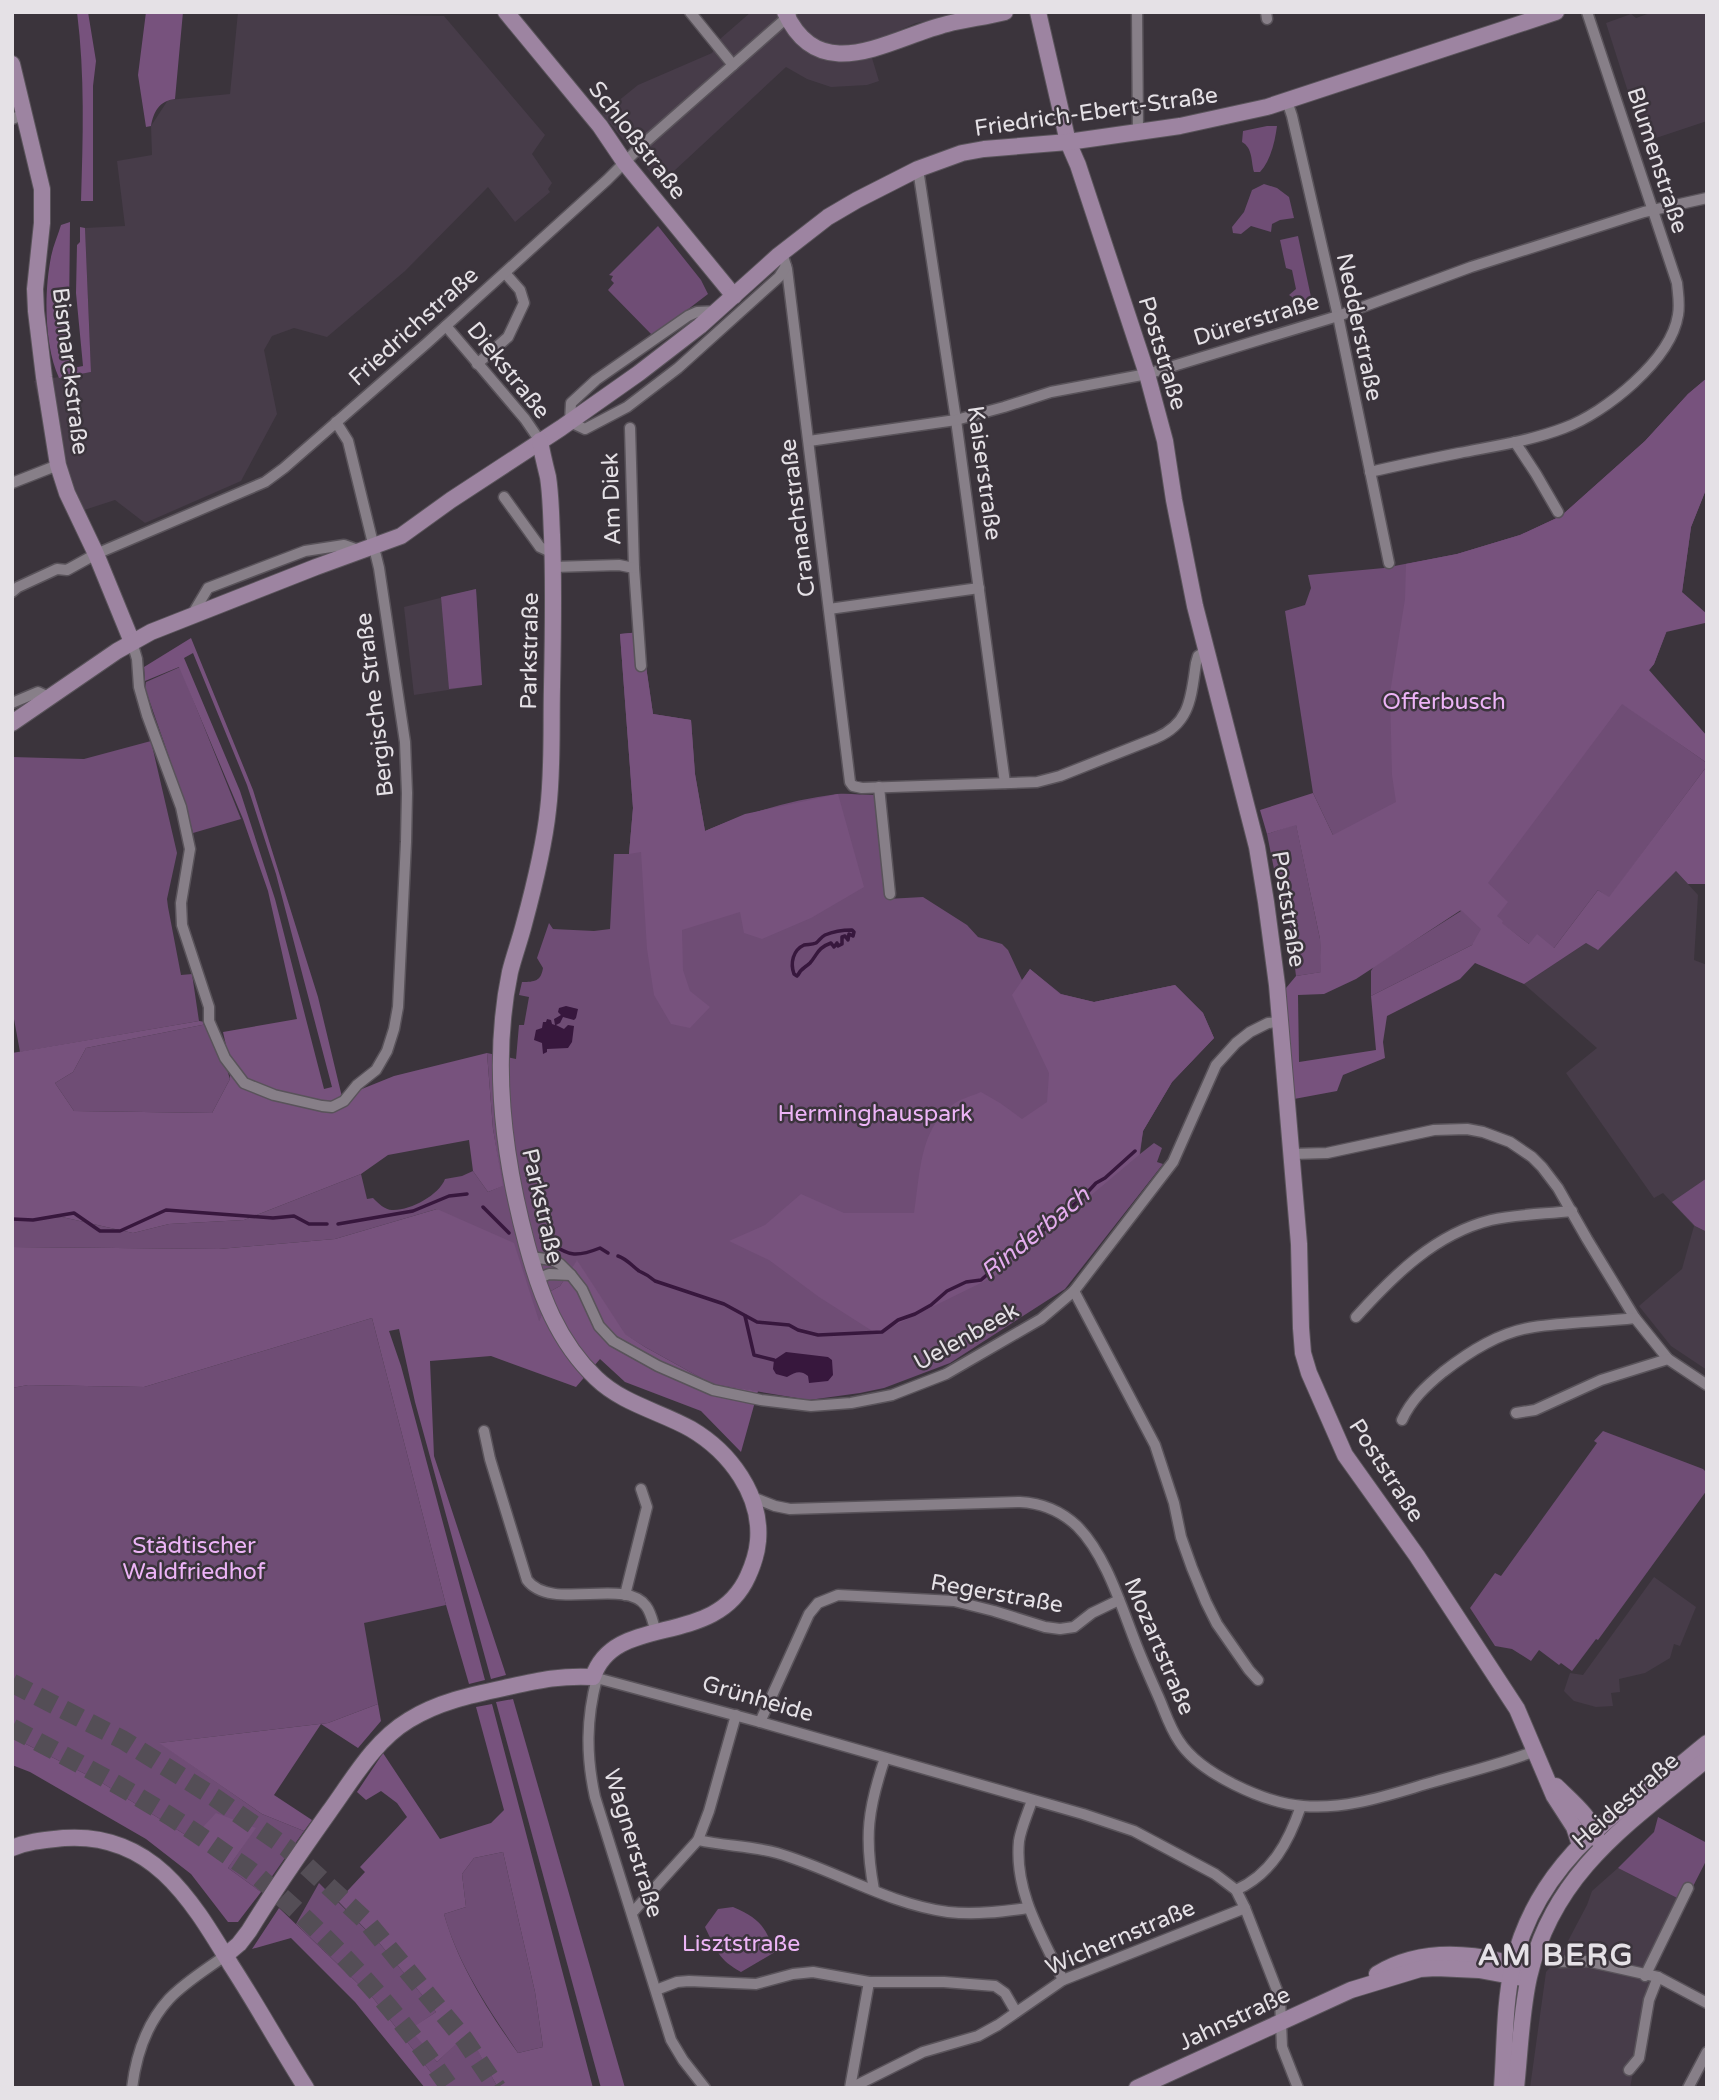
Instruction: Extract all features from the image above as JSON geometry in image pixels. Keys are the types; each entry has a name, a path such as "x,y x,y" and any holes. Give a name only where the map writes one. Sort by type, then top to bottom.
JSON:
{"street":[{"name":"Schloßstraße","path":"506,12 734,296"},
{"path":"690,12 733,65"},
{"path":"788,14 793,29 807,43 836,54 860,52 944,18 1005,12"},
{"name":"Poststraße","path":"1038,12 1068,142 1147,374 1166,441 1174,499 1206,651 1257,847 1269,920 1280,1022 1299,1244 1303,1353 1318,1398 1345,1455 1417,1556 1517,1709 1555,1796 1574,1827 1580,1845"},
{"path":"1137,12 1138,132"},
{"name":"Friedrich-Ebert-Straße","path":"12,723 151,632 316,566 401,536 570,422 700,326 734,296 784,259 828,218 918,169 962,153 1068,142 1193,124 1287,101 1556,12"},
{"name":"Blumenstraße","path":"1370,472 1515,442 1564,428 1614,400 1646,371 1666,346 1678,317 1677,283 1587,12"},
{"name":"Friedrichstraße","path":"12,593 57,569 67,570 265,482 302,453 446,326 788,14"},
{"name":"Bismarckstraße","path":"12,64 19,117 42,189 36,311 58,465 67,493 132,642"},
{"name":"Nedderstraße","path":"1287,101 1338,316 1389,563"},
{"name":"Kaiserstraße","path":"918,169 956,420 1005,783"},
{"name":"Dürerstraße","path":"809,441 956,420 1051,392 1147,374 1338,316 1471,267 1653,209 1707,198"},
{"name":"Friedrich-Ebert-Straße","path":"570,422 585,429 626,407 696,353 779,277 784,259"},
{"name":"Cranachstraße","path":"784,259 850,779 857,788 879,787"},
{"path":"477,364 508,337 524,303 520,290 505,273"},
{"path":"570,422 571,403 596,380 688,316 696,312 718,311"},
{"name":"Diekstraße","path":"446,326 531,425 540,442"},
{"path":"696,353 700,326"},
{"name":"Bergische Straße","path":"132,642 144,706 181,807 190,849 181,903 182,925 209,1007 209,1021 225,1058 244,1083 274,1094 332,1107 344,1101 357,1085 376,1070 387,1051 394,1029 404,914 407,793 405,742 379,568 367,549 348,441 336,422"},
{"name":"Am Diek","path":"630,428 634,568 641,666"},
{"name":"Parkstraße","path":"540,442 550,492 553,560 548,811 531,898 510,971 501,1042 505,1141 514,1195 544,1300 573,1354 597,1380 618,1396 690,1428 711,1443 729,1461 751,1497 757,1510 758,1525 757,1553 745,1583 725,1607 692,1624 632,1638 611,1650 596,1666 595,1678"},
{"path":"1515,442 1559,512"},
{"path":"12,483 58,465"},
{"path":"504,497 540,547 553,560"},
{"name":"Am Diek","path":"553,560 634,568"},
{"path":"829,609 979,588"},
{"path":"890,894 879,787 1037,782 1060,776 1164,735 1187,711 1198,656 1206,651"},
{"path":"12,703 38,692 51,698"},
{"name":"Uelenbeek","path":"531,1257 552,1260 571,1275 588,1300 599,1325 612,1341 658,1366 713,1390 761,1400 811,1406 851,1403 892,1395 946,1374 1041,1319 1074,1291 1173,1162 1216,1065 1250,1032 1268,1023 1280,1022"},
{"path":"1292,1154 1327,1153 1434,1130 1467,1129 1510,1142 1532,1157 1550,1177 1635,1318 1668,1359 1707,1385"},
{"path":"1356,1317 1410,1263 1463,1229 1507,1217 1572,1211"},
{"path":"537,1279 549,1275 571,1275"},
{"path":"1074,1291 1155,1445 1174,1503 1181,1537 1206,1602 1217,1624 1248,1670 1258,1680"},
{"path":"1402,1420 1418,1394 1440,1375 1462,1357 1496,1339 1531,1327 1635,1318"},
{"path":"1516,1413 1535,1410 1601,1380 1668,1359"},
{"path":"484,1432 527,1580 532,1587 545,1592 625,1595 638,1599 645,1605 656,1632"},
{"path":"625,1595 647,1507 641,1489"},
{"name":"Mozartstraße","path":"751,1497 790,1509 1001,1501 1035,1503 1067,1518 1086,1535 1094,1547 1179,1743 1212,1771 1247,1790 1273,1800 1301,1806 1334,1806 1362,1802 1535,1751"},
{"name":"Regerstraße","path":"760,1722 809,1614 818,1603 838,1595 954,1601 1060,1629 1074,1627 1092,1613 1119,1600"},
{"name":"Grünheide","path":"226,1955 239,1944 335,1803 388,1735 420,1713 444,1703 538,1679 568,1675 595,1678 736,1715 1134,1830 1215,1874 1236,1890 1280,1998 1282,2047 1298,2088"},
{"name":"Wagnerstraße","path":"595,1678 588,1744 589,1771 595,1797 671,2040 705,2088"},
{"path":"632,1913 698,1840 736,1715"},
{"name":"Heidestraße","path":"1502,2088 1512,1970 1530,1918 1550,1881 1580,1845 1612,1816 1707,1744"},
{"path":"874,1889 867,1832 872,1802 885,1758"},
{"name":"Heidestraße","path":"1516,2088 1530,1973 1553,1912 1571,1884 1618,1832 1707,1759"},
{"name":"Poststraße","path":"1545,1774 1587,1818 1595,1831"},
{"path":"1032,1800 1019,1841 1020,1884 1028,1908 1063,1980"},
{"path":"1236,1890 1249,1884 1282,1850 1301,1806"},
{"path":"1595,1831 1598,1852"},
{"path":"12,1848 41,1840 92,1838 131,1850 155,1864 175,1882 197,1909 306,2088"},
{"path":"698,1840 775,1852 898,1899 947,1912 990,1913 1028,1908"},
{"path":"1645,1976 1688,1888"},
{"name":"Wichernstraße","path":"1016,2012 1063,1980 1245,1908"},
{"path":"132,2088 139,2051 155,2017 171,1997 226,1955"},
{"path":"1560,1962 1587,1961 1658,1977 1707,2003"},
{"name":"Jahnstraße","path":"1137,2088 1351,1990 1420,1969 1512,1970 1530,1973"},
{"path":"656,1990 677,1982 756,1984 793,1974 813,1972 869,1982 944,1982 995,1986 1005,1993 1016,2012 978,2036 923,2052 851,2088"},
{"path":"1629,2070 1639,2058 1649,2000 1658,1977"},
{"path":"851,2088 869,1982"},
{"path":"1688,2088 1707,2052"}],"shaded area":[{"path":"238,12 444,16 545,135 532,154 552,183 548,189 550,192 515,222 488,187 405,271 327,337 294,328 272,336 264,350 277,414 241,481 145,523 115,500 72,514 55,468 34,381 91,372 85,228 125,226 117,161 152,155 151,126 168,100 230,94"},
{"path":"751,12 982,12 916,23 871,43 872,58 879,81 867,85 831,87 807,79 786,67 660,184 602,114 638,85 712,53 720,39"},
{"path":"1653,12 1707,12 1707,121 1644,142 1606,23 1631,14 1636,18"},
{"path":"476,589 482,685 414,695 404,607"},
{"path":"1676,871 1698,895 1694,960 1707,965 1707,1220 1695,1226 1707,1232 1707,1370 1671,1346 1639,1306 1682,1269 1694,1226 1663,1193 1654,1198 1566,1073 1597,1048 1524,984 1586,943 1599,949"},
{"path":"566,1006 578,1009 576,1018 574,1020 563,1017 556,1025 564,1029 568,1025 574,1026 572,1042 568,1048 547,1049 543,1054 542,1043 534,1040 536,1030 542,1028 547,1019 555,1025 554,1019 561,1015 559,1008"},
{"path":"786,1352 828,1357 832,1360 833,1375 828,1381 809,1383 808,1376 800,1372 787,1377 776,1374 773,1369 774,1360"},
{"path":"1654,1577 1696,1607 1680,1646 1674,1644 1670,1658 1645,1673 1619,1679 1620,1692 1611,1693 1613,1706 1596,1707 1574,1701 1564,1691 1570,1673 1583,1675"},
{"path":"1618,1868 1685,1902 1646,1980 1651,1981 1630,2088 1530,2088 1546,1972 1559,1958 1592,1891"}],"green space":[{"path":"77,12 88,12 96,61 93,86 93,201 81,201 83,130"},
{"path":"146,12 183,12 175,99 161,104 151,126 146,127 138,75"},
{"path":"1277,126 1274,144 1264,167 1260,172 1254,172 1250,151 1242,142 1243,131"},
{"path":"1264,184 1277,188 1289,197 1294,218 1272,224 1271,232 1251,226 1241,234 1233,233 1232,227 1244,212 1252,190"},
{"path":"70,222 69,318 73,368 83,366 76,293 80,227 85,228 91,372 59,378 50,350 47,286 52,253 61,225"},
{"path":"658,226 701,280 708,294 653,336 608,290 614,283 611,280 613,276 609,275"},
{"path":"1298,236 1311,297 1295,309 1289,295 1296,289 1292,270 1286,268 1280,240"},
{"name":"Offerbusch","path":"1707,378 1707,487 1691,527 1682,592 1654,664 1622,703 1707,763 1707,766 1609,898 1598,890 1554,948 1529,944 1501,923 1472,945 1371,996 1371,971 1374,966 1461,911 1333,835 1313,793 1285,611 1305,605 1311,588 1308,575 1384,568 1457,554 1520,535 1561,516 1645,441 1688,394"},
{"name":"Offerbusch","path":"1707,378 1707,487 1691,527 1682,592 1707,614 1707,624 1666,632 1654,664 1649,670 1707,736 1707,763 1622,704 1488,883 1508,902 1497,916 1502,923 1529,944 1537,934 1554,948 1598,890 1609,897 1707,766 1707,884 1688,884 1676,871 1598,950 1586,943 1524,984 1475,963 1460,979 1387,1016 1383,1042 1385,1058 1343,1075 1337,1091 1294,1099 1285,1005 1286,988 1296,976 1321,972 1320,939 1296,825 1267,834 1260,810 1313,793 1333,835 1396,802 1392,775 1390,693 1405,599 1406,564 1457,554 1520,535 1561,516 1645,441 1688,394","holes":["1461,910 1481,929 1472,945 1371,996 1376,1050 1299,1062 1298,995 1324,994 1356,979"]},
{"path":"476,589 482,685 449,689 441,597"},
{"name":"Herminghauspark","path":"641,632 653,714 691,720 695,774 705,831 737,818 803,800 837,794 875,795 887,899 923,897 967,925 978,937 1002,944 1008,950 1022,980 1030,969 1061,994 1094,1002 1175,985 1203,1013 1214,1038 1172,1082 1143,1131 1140,1154 1154,1143 1162,1148 1157,1162 1163,1164 1065,1289 950,1363 884,1388 809,1400 712,1384 645,1347 624,1334 577,1261 560,1286 551,1291 539,1322 437,1209 335,1239 219,1249 12,1247 12,1221 62,1217 133,1233 169,1224 244,1220 361,1174 367,1199 373,1198 384,1208 392,1210 415,1205 437,1191 445,1179 473,1171 488,1192 502,1186 493,1129 487,1053 516,1059 519,1025 524,1025 529,997 519,995 522,982 534,981 541,976 543,968 537,958 549,923 553,929 610,929 614,854 629,854 633,808 620,634"},
{"path":"641,632 653,714 691,720 695,774 705,831 745,814 838,794 864,887 811,918 762,939 744,933 740,912 682,930 683,970 690,991 710,1007 690,1028 671,1024 654,995 647,949 641,852 629,854 633,808 620,634"},
{"path":"191,638 253,790 318,997 342,1097 394,1076 487,1053 493,1129 503,1186 488,1192 473,1171 469,1140 388,1155 361,1174 244,1220 169,1224 133,1233 62,1217 12,1221 12,1053 199,1021 212,1023 86,1048 73,1072 55,1083 74,1111 212,1113 230,1079 230,1063 223,1032 297,1019 268,891 243,819 179,667 145,681 144,667","holes":["193,653 247,785 276,874 332,1087 324,1089 275,899 240,791 184,658"]},
{"path":"180,667 241,819 193,833 145,688 146,682"},
{"path":"151,741 177,853 167,899 168,907 181,975 192,974 199,1021 20,1052 12,1008 12,757 84,759"},
{"path":"1296,824 1320,939 1322,972 1296,976 1287,905 1280,899 1267,834"},
{"path":"1030,969 1060,994 1094,1002 1175,985 1203,1013 1214,1038 1172,1082 1143,1131 1139,1155 995,1276 877,1334 819,1297 769,1260 729,1241 765,1225 801,1194 844,1213 914,1213 927,1141 940,1116 951,1106 981,1092 1022,1119 1047,1102 1049,1073 1012,995"},
{"path":"212,1023 230,1079 212,1113 74,1111 55,1083 73,1072 86,1048"},
{"path":"1707,1178 1707,1232 1695,1226 1672,1202"},
{"path":"437,1209 514,1243 539,1321 551,1291 560,1286 577,1260 625,1334 712,1384 758,1391 741,1452 701,1411 625,1382 600,1359 576,1387 491,1356 430,1361 434,1456 506,1675 491,1679 415,1402 399,1329 389,1331 401,1366 485,1680 469,1684 372,1318 144,1387 28,1385 12,1388 12,1247 219,1249 335,1239"},
{"name":"Städtischer Waldfriedhof","path":"372,1318 446,1605 364,1623 378,1704 328,1723 160,1743 262,1814 304,1831 261,1892 228,1868 255,1828 192,1839 99,1781 12,1737 12,1388 28,1385 144,1387"},
{"path":"1603,1431 1703,1469 1707,1473 1707,1490 1598,1640 1596,1639 1572,1671 1539,1650 1531,1661 1512,1649 1495,1646 1470,1608 1495,1573 1501,1576"},
{"path":"513,1699 625,2088 601,2088 496,1702"},
{"path":"378,1704 381,1721 358,1748 321,1724 274,1795 312,1820 304,1831 262,1814 159,1743 328,1723"},
{"path":"492,1704 593,2088 498,2088 468,2033 437,2062 410,2029 436,2012 381,1945 338,1901 365,1872 360,1867 407,1817 397,1803 381,1791 366,1800 357,1792 383,1753 440,1839 491,1823 504,1810 476,1707","holes":["503,1852 535,1992 543,2047 518,2053 475,1986 457,1951 444,1914 466,1907 462,1874 474,1858"]},
{"path":"12,1737 99,1781 192,1839 216,1813 256,1828 228,1868 261,1892 238,1922 228,1922 191,1874 146,1839 30,1772 12,1765"},
{"path":"1658,1817 1707,1843 1707,1859 1685,1902 1618,1868 1654,1832"},
{"path":"503,1852 535,1992 543,2047 518,2053 466,1969 444,1914 466,1907 462,1874 474,1858"},
{"path":"319,1883 381,1945 436,2012 411,2029 437,2062 468,2032 498,2088 443,2088 373,1998 296,1924"},
{"name":"Lisztstraße","path":"733,1907 760,1924 775,1952 741,1972 719,1954 705,1927 718,1909"},
{"path":"279,1908 373,1998 443,2088 425,2088 355,2002 291,1938 252,1949"}],"waterway":[{"path":"797,976 794,974 793,961 800,947 816,943 831,933 849,930 854,932 853,936 849,934 848,940 845,936 842,937 842,944 838,946 837,943 834,947 831,943 823,947 798,975"},
{"name":"Rinderbach","path":"618,1256 655,1281 724,1304 757,1322 789,1325 818,1335 882,1332 898,1320 931,1305 947,1291 966,1282 981,1280 1135,1151"},
{"name":"Rinderbach","path":"338,1224 413,1211 449,1196 467,1194"},
{"name":"Rinderbach","path":"483,1207 509,1233"},
{"name":"Rinderbach","path":"12,1219 33,1220 74,1213 100,1231 120,1231 166,1210 273,1218 294,1216 309,1224 327,1224"},
{"name":"Rinderbach","path":"541,1238 569,1253 582,1254 600,1248 608,1253"},
{"path":"745,1316 754,1355 774,1360"}],"tunnel":[{"path":"12,1683 123,1740 214,1797 287,1848 367,1922 464,2039 497,2088"},
{"path":"12,1728 146,1802 198,1834 257,1876 314,1927 363,1978 408,2031 450,2088"}],"district":[{"name":"AM BERG","path":"1556,1955"}]}
